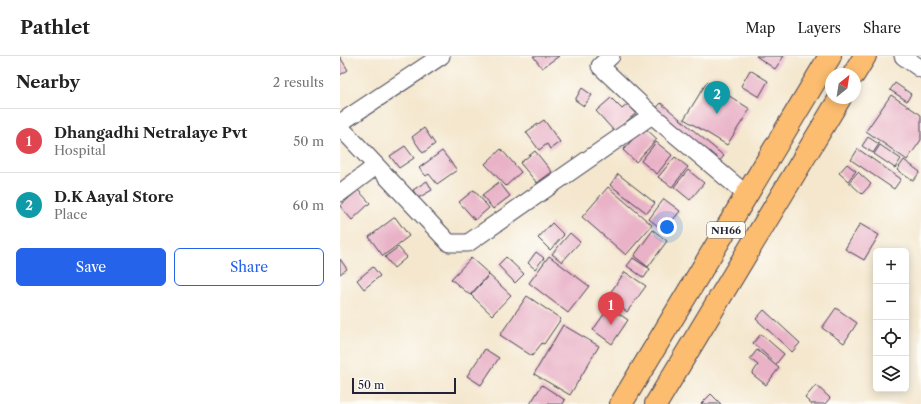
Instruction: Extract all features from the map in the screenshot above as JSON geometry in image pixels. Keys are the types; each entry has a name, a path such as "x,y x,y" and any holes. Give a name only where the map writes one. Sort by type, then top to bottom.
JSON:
{"highway":[{"name":"NH66","path":"621,404 830,56"},
{"path":"858,68 865,56"},
{"name":"NH66","path":"656,404 836,104"}],"street":[{"path":"340,122 441,56"},
{"path":"903,56 921,69"},
{"path":"602,59 652,115 747,195"},
{"path":"340,127 449,243 468,244 652,115"},
{"path":"340,193 376,166"}],"building":[{"path":"533,56 559,56 542,68"},
{"path":"756,56 784,56 775,69"},
{"path":"340,57 348,70 340,75"},
{"path":"750,70 768,81 759,97 741,86"},
{"path":"707,82 750,109 727,145 684,119"},
{"path":"895,83 911,94 907,101 890,90"},
{"path":"582,88 592,95 584,106 575,100"},
{"path":"891,95 921,115 921,140 907,160 866,131"},
{"path":"611,98 622,109 628,104 636,113 615,132 596,111"},
{"path":"661,103 724,156 715,166 652,113"},
{"path":"544,120 560,142 550,149 547,144 539,150 526,132"},
{"path":"644,127 657,139 636,162 623,150"},
{"path":"424,128 435,144 423,153 412,137"},
{"path":"868,137 879,144 873,153 862,146"},
{"path":"656,142 672,155 657,174 641,161"},
{"path":"880,145 901,159 895,168 874,154"},
{"path":"405,146 414,158 399,168 390,156"},
{"path":"501,149 521,172 506,186 485,164"},
{"path":"858,149 901,179 894,189 851,160"},
{"path":"442,151 457,170 437,184 429,174 426,176 419,168"},
{"path":"535,151 552,172 537,183 520,163"},
{"path":"675,157 688,167 672,187 658,177"},
{"path":"904,160 920,172 913,181 897,170"},
{"path":"847,164 856,171 848,181 839,173"},
{"path":"688,170 704,183 690,200 674,187"},
{"path":"858,172 871,184 862,194 849,182"},
{"path":"618,174 655,203 647,213 610,185"},
{"path":"427,181 432,190 418,198 413,190"},
{"path":"499,182 510,196 493,209 482,195"},
{"path":"608,187 652,225 626,255 582,217"},
{"path":"358,190 370,203 352,220 340,206"},
{"path":"474,190 489,208 475,220 459,202"},
{"path":"664,199 680,211 664,231 649,219"},
{"path":"395,217 409,236 383,256 369,237"},
{"path":"552,223 564,235 550,250 538,238"},
{"path":"860,224 879,235 864,260 845,249"},
{"path":"653,230 667,241 648,267 634,256"},
{"path":"570,233 580,242 562,262 552,254"},
{"path":"398,247 407,257 394,268 385,257"},
{"path":"536,252 544,258 535,269 528,263"},
{"path":"549,256 589,286 568,313 529,283"},
{"path":"506,257 524,274 515,283 498,265"},
{"path":"471,258 489,274 470,295 451,279"},
{"path":"633,258 650,269 644,278 627,266"},
{"path":"340,259 347,269 340,274"},
{"path":"373,267 380,276 364,289 357,280"},
{"path":"625,272 646,286 627,312 607,297"},
{"path":"489,275 511,295 492,315 471,295"},
{"path":"527,296 561,319 544,344 542,343 532,356 500,335"},
{"path":"609,307 628,320 612,344 593,330"},
{"path":"836,308 857,323 844,343 822,328"},
{"path":"764,310 800,343 792,352 756,319"},
{"path":"563,325 599,346 570,395 534,374"},
{"path":"761,334 784,354 776,364 753,343"},
{"path":"485,349 499,358 481,385 467,376"},
{"path":"757,350 779,368 766,385 752,374 758,365 750,359"},
{"path":"542,385 565,400 563,404 530,404"},
{"path":"816,385 830,398 825,404 811,404 805,398"},
{"path":"711,394 721,404 701,404"}],"place":[{"name":"D.K Aayal Store","path":"717,114"},
{"name":"Dhangadhi Netralaye Pvt","path":"611,325"}]}
